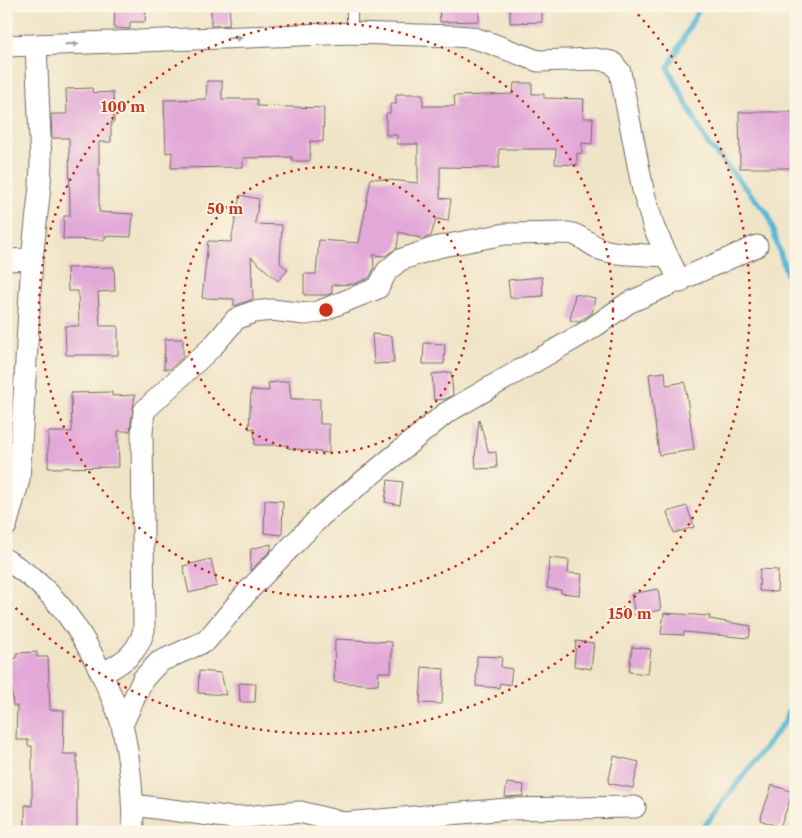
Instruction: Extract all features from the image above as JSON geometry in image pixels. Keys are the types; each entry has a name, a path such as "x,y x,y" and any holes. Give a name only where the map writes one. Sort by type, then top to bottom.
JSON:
{"street":[{"path":"6,46 352,33 470,37 538,61 596,59 612,62 620,72 643,190 654,228 680,282"},
{"path":"6,526 16,498 20,472 32,259 41,162 36,45"},
{"path":"102,674 127,660 134,652 144,630 142,433 144,412 213,346 236,318 253,312 272,310 305,314 318,312 378,288 387,271 400,260 438,247 505,234 568,233 575,234 598,248 614,253 667,256"},
{"path":"122,725 144,679 159,662 206,641 249,590 321,516 446,413 599,324 628,304 757,246"},
{"path":"6,260 32,259"},
{"path":"6,560 22,569 58,601 86,640 102,674 122,725 133,805 133,832"},
{"path":"133,805 233,818 300,812 344,823 508,809 635,808"}],"lane":[{"path":"352,6 352,33"}],"building":[{"path":"115,6 146,6 145,22 130,22 130,29 114,28"},
{"path":"211,6 230,6 229,25 211,26"},
{"path":"439,6 479,6 479,21 440,22"},
{"path":"510,6 542,6 542,22 510,23"},
{"path":"207,81 222,81 222,99 257,99 257,106 324,108 323,142 310,141 310,161 292,161 292,157 243,158 243,167 171,168 172,152 166,153 164,100 206,99"},
{"path":"514,83 532,83 532,94 544,94 544,98 584,99 583,118 593,118 592,144 582,143 582,154 577,153 577,165 555,164 556,149 499,149 499,168 440,167 440,198 451,199 448,221 436,219 431,236 423,239 399,232 397,248 385,256 373,255 374,269 369,278 354,284 332,285 332,293 327,295 304,295 304,274 316,274 319,240 359,243 371,178 418,183 418,144 397,144 397,135 386,135 386,113 390,113 390,104 396,104 396,94 423,94 423,106 455,106 454,96 513,94"},
{"path":"92,88 93,93 113,92 114,122 111,122 111,142 99,142 99,212 133,214 131,237 105,236 105,240 63,239 64,216 70,216 69,138 52,138 51,114 67,114 66,89"},
{"path":"739,112 796,112 796,168 740,168"},
{"path":"240,195 259,199 255,224 282,225 280,263 288,270 278,281 251,257 253,299 234,306 234,299 202,298 208,241 231,242"},
{"path":"114,267 115,291 98,292 100,326 118,326 118,355 66,355 65,326 79,326 78,291 68,291 67,268"},
{"path":"542,277 543,296 510,298 508,280"},
{"path":"575,294 595,298 592,313 578,322 570,320"},
{"path":"372,334 392,336 394,363 374,364"},
{"path":"165,339 183,339 183,357 170,369 164,369"},
{"path":"424,343 445,344 444,364 423,364"},
{"path":"451,372 453,395 446,399 434,400 432,374"},
{"path":"665,372 666,385 685,382 694,450 659,455 649,374"},
{"path":"289,381 291,399 320,399 320,424 329,424 329,453 288,448 288,445 255,445 254,428 249,429 251,390 269,391 268,383"},
{"path":"112,392 112,396 135,395 130,431 118,431 119,467 48,468 48,432 72,432 71,393"},
{"path":"479,420 489,453 496,452 497,468 476,469 475,457"},
{"path":"388,480 403,482 400,505 385,502"},
{"path":"265,500 283,501 282,535 264,533"},
{"path":"687,506 694,527 674,533 667,512"},
{"path":"271,544 271,550 250,571 251,549"},
{"path":"549,558 569,560 568,573 582,574 580,595 561,593 561,590 547,588"},
{"path":"211,559 217,586 189,593 183,566"},
{"path":"760,569 778,570 777,592 759,591"},
{"path":"658,589 661,610 635,615 631,594"},
{"path":"664,613 710,616 709,619 751,626 749,638 684,632 684,635 661,634"},
{"path":"335,639 392,642 391,672 379,672 378,685 334,682"},
{"path":"576,641 594,643 591,669 574,666"},
{"path":"632,647 651,649 648,674 629,672"},
{"path":"37,652 37,657 48,657 50,710 64,710 63,754 77,754 77,832 25,832 25,805 32,806 32,746 28,746 28,740 16,740 17,706 13,706 9,659 17,658 17,653"},
{"path":"477,656 502,657 501,667 512,669 510,685 500,683 499,688 476,686"},
{"path":"422,667 444,669 442,704 420,703"},
{"path":"199,671 221,673 226,695 198,693"},
{"path":"239,683 256,684 255,702 240,702"},
{"path":"614,756 639,762 633,788 608,783"},
{"path":"507,783 524,785 523,796 505,797"},
{"path":"772,785 793,792 780,827 760,820"}],"waterway":[{"path":"703,6 699,9 668,68 707,143 768,214 796,304"},
{"path":"700,832 786,720 796,689"}]}
